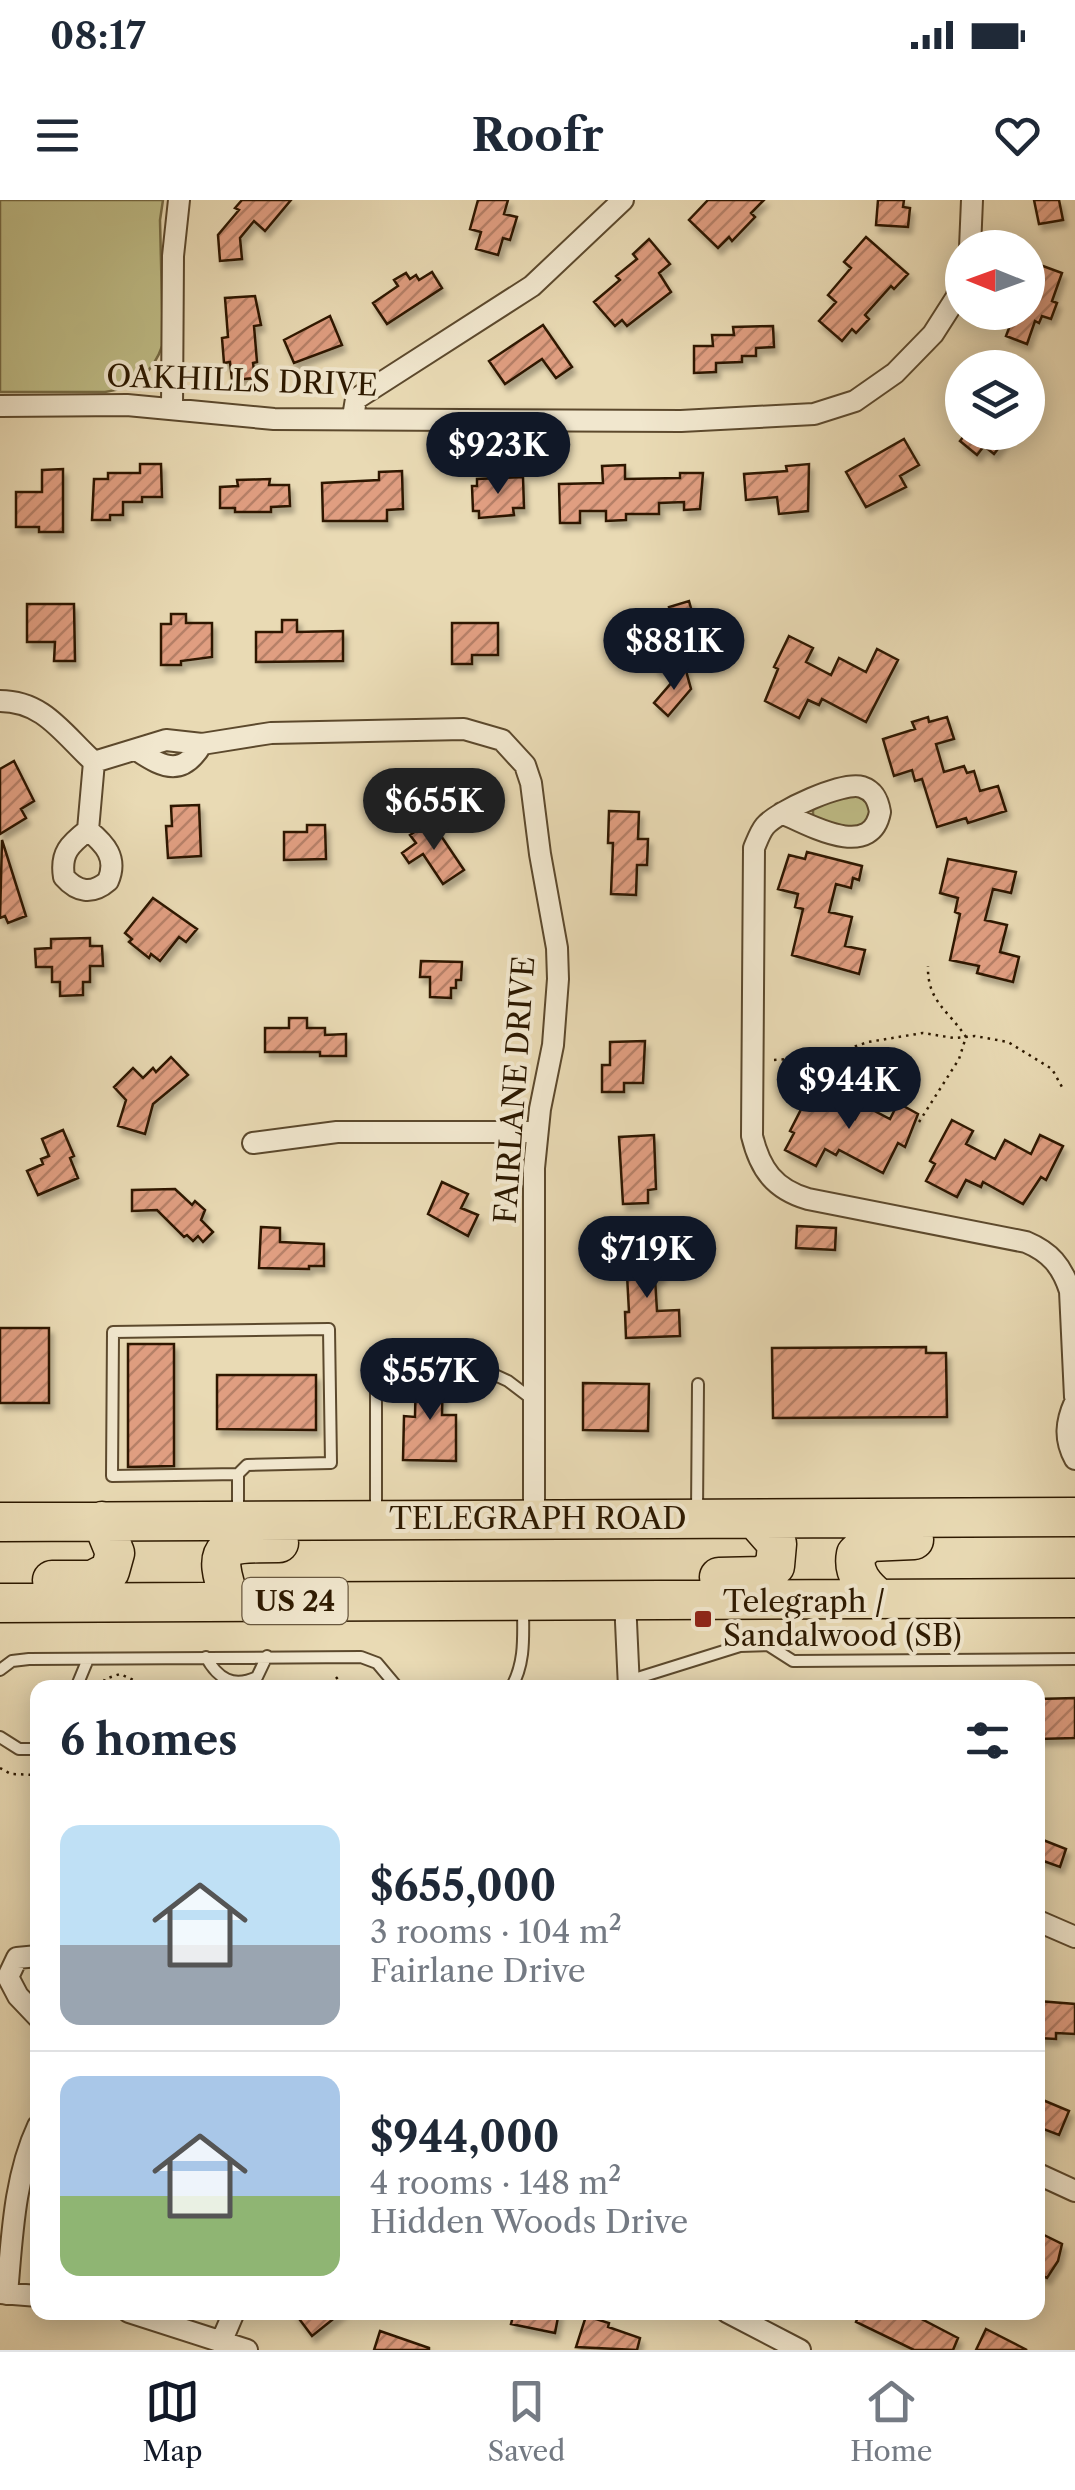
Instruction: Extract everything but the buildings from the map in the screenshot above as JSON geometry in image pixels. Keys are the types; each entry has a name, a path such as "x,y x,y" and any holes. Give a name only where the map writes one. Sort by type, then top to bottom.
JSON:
{"highway":[{"path":"625,1600 650,1578 752,1576 771,1571 778,1559 776,1544 755,1518"},
{"name":"TELEGRAPH ROAD","path":"0,1522 1075,1519"},
{"path":"879,1599 866,1588 854,1563 860,1548 868,1542 1053,1540 1075,1519"},
{"path":"230,1602 219,1566 225,1550 236,1544 412,1542 450,1520"},
{"path":"0,1580 92,1580 105,1576 113,1566 115,1554 102,1521"},
{"name":"US 24","path":"0,1603 879,1599 1068,1594"}],"street":[{"path":"172,408 173,256 180,200"},
{"path":"353,417 356,398 532,286 623,200"},
{"path":"971,230 972,200"},
{"name":"OAKHILLS DRIVE","path":"0,406 172,408 274,419 762,419 814,414 855,400 895,372 934,334 945,316"},
{"path":"0,701 28,703 42,711 94,762 88,830"},
{"name":"FAIRLANE DRIVE","path":"94,762 107,755 138,751 156,764 180,766 202,744 271,733 441,728 484,733 513,750 525,765 557,948 553,1045 537,1132 534,1520"},
{"path":"782,814 765,826 754,848 752,1136 764,1170 774,1183 808,1200 1026,1242 1048,1254 1066,1277 1072,1303 1075,1400 1067,1426 1075,1460"},
{"path":"253,1144 336,1132 537,1132"},
{"path":"625,1600 628,1680"},
{"path":"1045,1925 1075,1937"},
{"path":"30,1957 17,1958 8,1977 30,2009"},
{"path":"30,2144 3,2294 30,2296"},
{"path":"1045,2177 1075,2190"},
{"path":"156,2320 247,2350"},
{"path":"222,2340 231,2320"},
{"path":"742,2320 800,2350"}],"lane":[{"path":"238,1474 112,1476 112,1332 329,1329 331,1464 248,1465 238,1474 238,1521"},
{"path":"376,1520 376,1364 469,1362 508,1381 534,1402"},
{"path":"697,1519 698,1384"},
{"path":"515,1680 522,1656 522,1600"},
{"path":"640,1680 740,1646 768,1646 793,1661 1075,1659"},
{"path":"248,1680 257,1677 267,1656"},
{"path":"206,1657 214,1673 237,1680"},
{"path":"0,1670 12,1661 29,1658 361,1657 377,1663 391,1680"},
{"path":"79,1680 88,1659"},
{"path":"0,1737 19,1749 30,1749"}],"path":[{"path":"928,966 933,998 966,1037"},
{"path":"752,1062 828,1056 868,1042 922,1034 966,1037 1008,1042 1052,1069 1062,1087"},
{"path":"918,1122 959,1059 966,1037"},
{"path":"104,1680 120,1674 134,1680"},
{"path":"0,1768 11,1774 30,1774"}],"shaded area":[{"path":"0,200 163,200 163,344 142,377 105,392 0,392"},
{"path":"857,793 871,805 869,823 849,830 813,817 813,806"}],"place":[{"name":"Telegraph / Sandalwood (SB)","path":"703,1619"}]}
